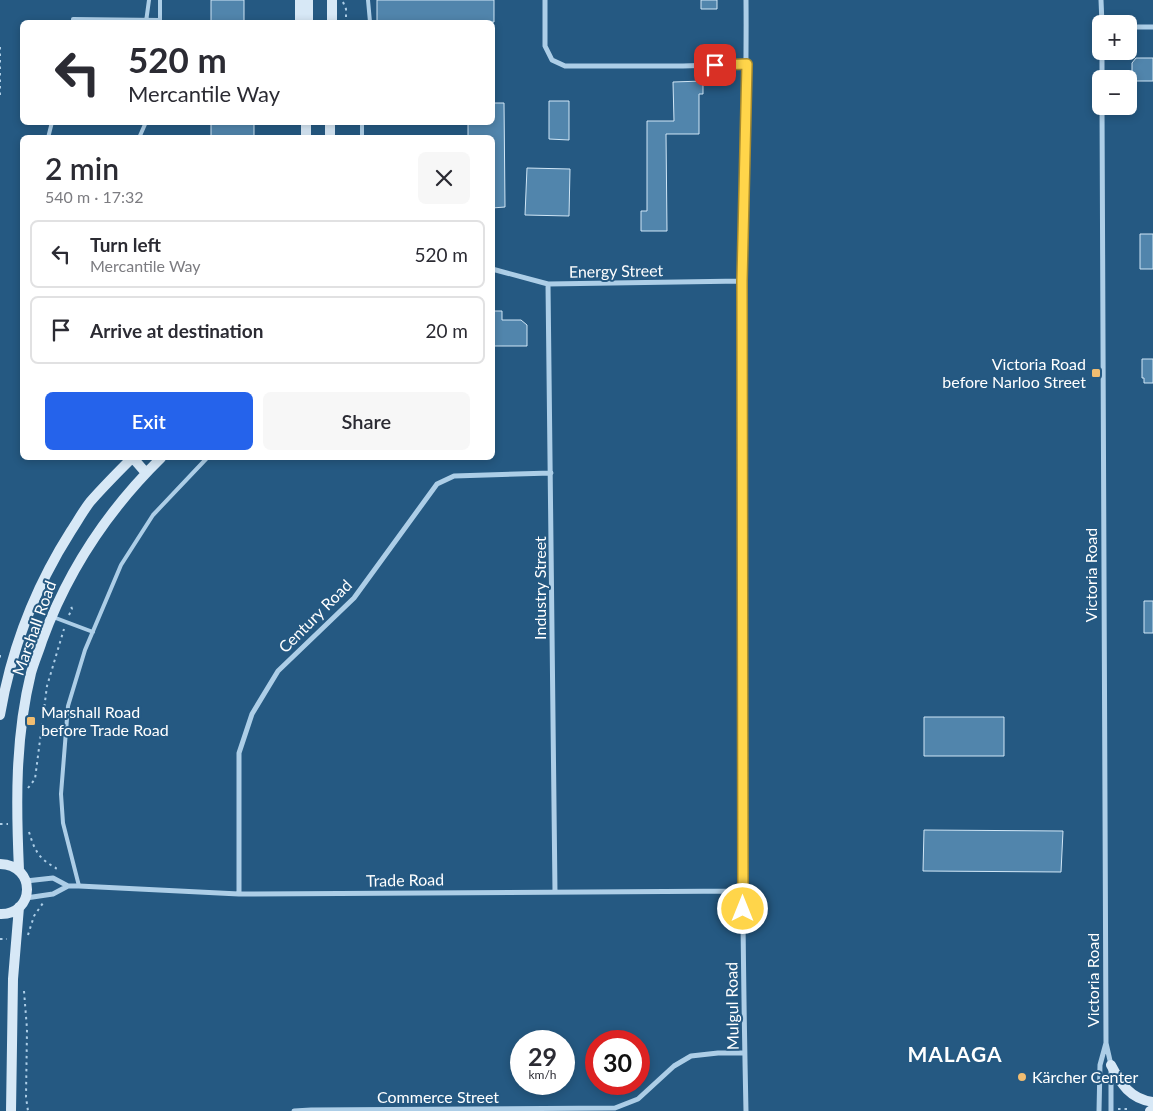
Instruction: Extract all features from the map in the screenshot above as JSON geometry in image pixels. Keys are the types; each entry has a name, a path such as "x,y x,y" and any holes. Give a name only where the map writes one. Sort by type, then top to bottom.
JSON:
{"main road":[{"path":"300,0 300,20"},
{"path":"308,0 308,20"},
{"path":"332,0 332,20"},
{"name":"Marshall Road","path":"0,715 4,689 12,663 44,576 89,504 130,460"},
{"path":"134,460 146,472"},
{"name":"Marshall Road","path":"19,870 17,783 22,722 31,672 51,617 76,566 109,517 146,472 159,460"},
{"path":"0,864 7,864 19,870 26,881 27,892 26,898 19,907 9,913 0,914"},
{"path":"11,1109 13,979 19,907"},
{"path":"1111,1065 1119,1082 1126,1091 1144,1101 1153,1102"}],"street":[{"path":"545,0 545,46 552,60 565,66 747,64"},
{"name":"Mulgul Road","path":"746,0 747,64 742,281 743,891 746,1111"},
{"path":"1102,0 1102,15"},
{"path":"1137,28 1153,28"},
{"name":"Victoria Road","path":"1102,115 1106,1043 1111,1065 1111,1111"},
{"name":"Energy Street","path":"495,270 548,284 742,281"},
{"name":"Industry Street","path":"548,284 555,892"},
{"name":"Century Road","path":"239,894 239,753 252,714 278,671 354,598 437,484 454,476 551,473"},
{"name":"Trade Road","path":"26,881 53,878 68,886 239,894 743,891"},
{"name":"Trade Road","path":"26,898 53,894 68,886"},
{"name":"Victoria Road","path":"1099,1111 1100,1065 1106,1043"},
{"name":"Commerce Street","path":"294,1111 615,1108 638,1099 674,1066 691,1056 744,1053"}],"lane":[{"path":"146,20 149,0"},
{"path":"160,0 160,20"},
{"path":"368,0 370,20"},
{"path":"73,20 73,18 122,20"},
{"path":"79,886 64,823 61,794 68,706 85,650 121,565 148,524 176,489 205,460"},
{"path":"51,617 93,632"}],"path":[{"path":"342,0 346,9 346,20"},
{"path":"0,47 0,96"}],"building":[{"path":"211,0 244,0 244,20 211,20"},
{"path":"377,0 494,0 494,20 377,20"},
{"path":"701,0 717,0 717,9 701,9"},
{"path":"1137,58 1153,58 1153,81 1137,81 1137,70 1132,70 1132,63"},
{"path":"703,81 703,94 699,94 699,134 666,134 667,231 641,231 641,211 647,211 647,121 674,121 673,82"},
{"path":"549,101 569,101 569,140 549,139"},
{"path":"495,103 504,103 505,207 495,208 495,135 468,135 468,125 495,125"},
{"path":"211,125 254,125 254,135 211,135"},
{"path":"527,168 570,169 569,216 525,215"},
{"path":"1140,234 1153,234 1153,269 1140,269"},
{"path":"495,311 502,311 502,320 521,320 527,325 527,346 495,346"},
{"path":"1142,359 1153,359 1153,383 1144,383 1144,378 1142,378"},
{"path":"1144,601 1153,601 1153,633 1144,633"},
{"path":"924,717 1004,717 1004,756 924,756"},
{"path":"924,830 1063,831 1061,872 923,871"}],"place":[{"name":"Victoria Road before Narloo Street","path":"1096,373"},
{"name":"Marshall Road before Trade Road","path":"31,721"},
{"name":"Kärcher Center","path":"1022,1077"}],"district":[{"name":"MALAGA","path":"955,1055"}],"route":[{"path":"715,65 747,64 742,281 743,909"}]}
